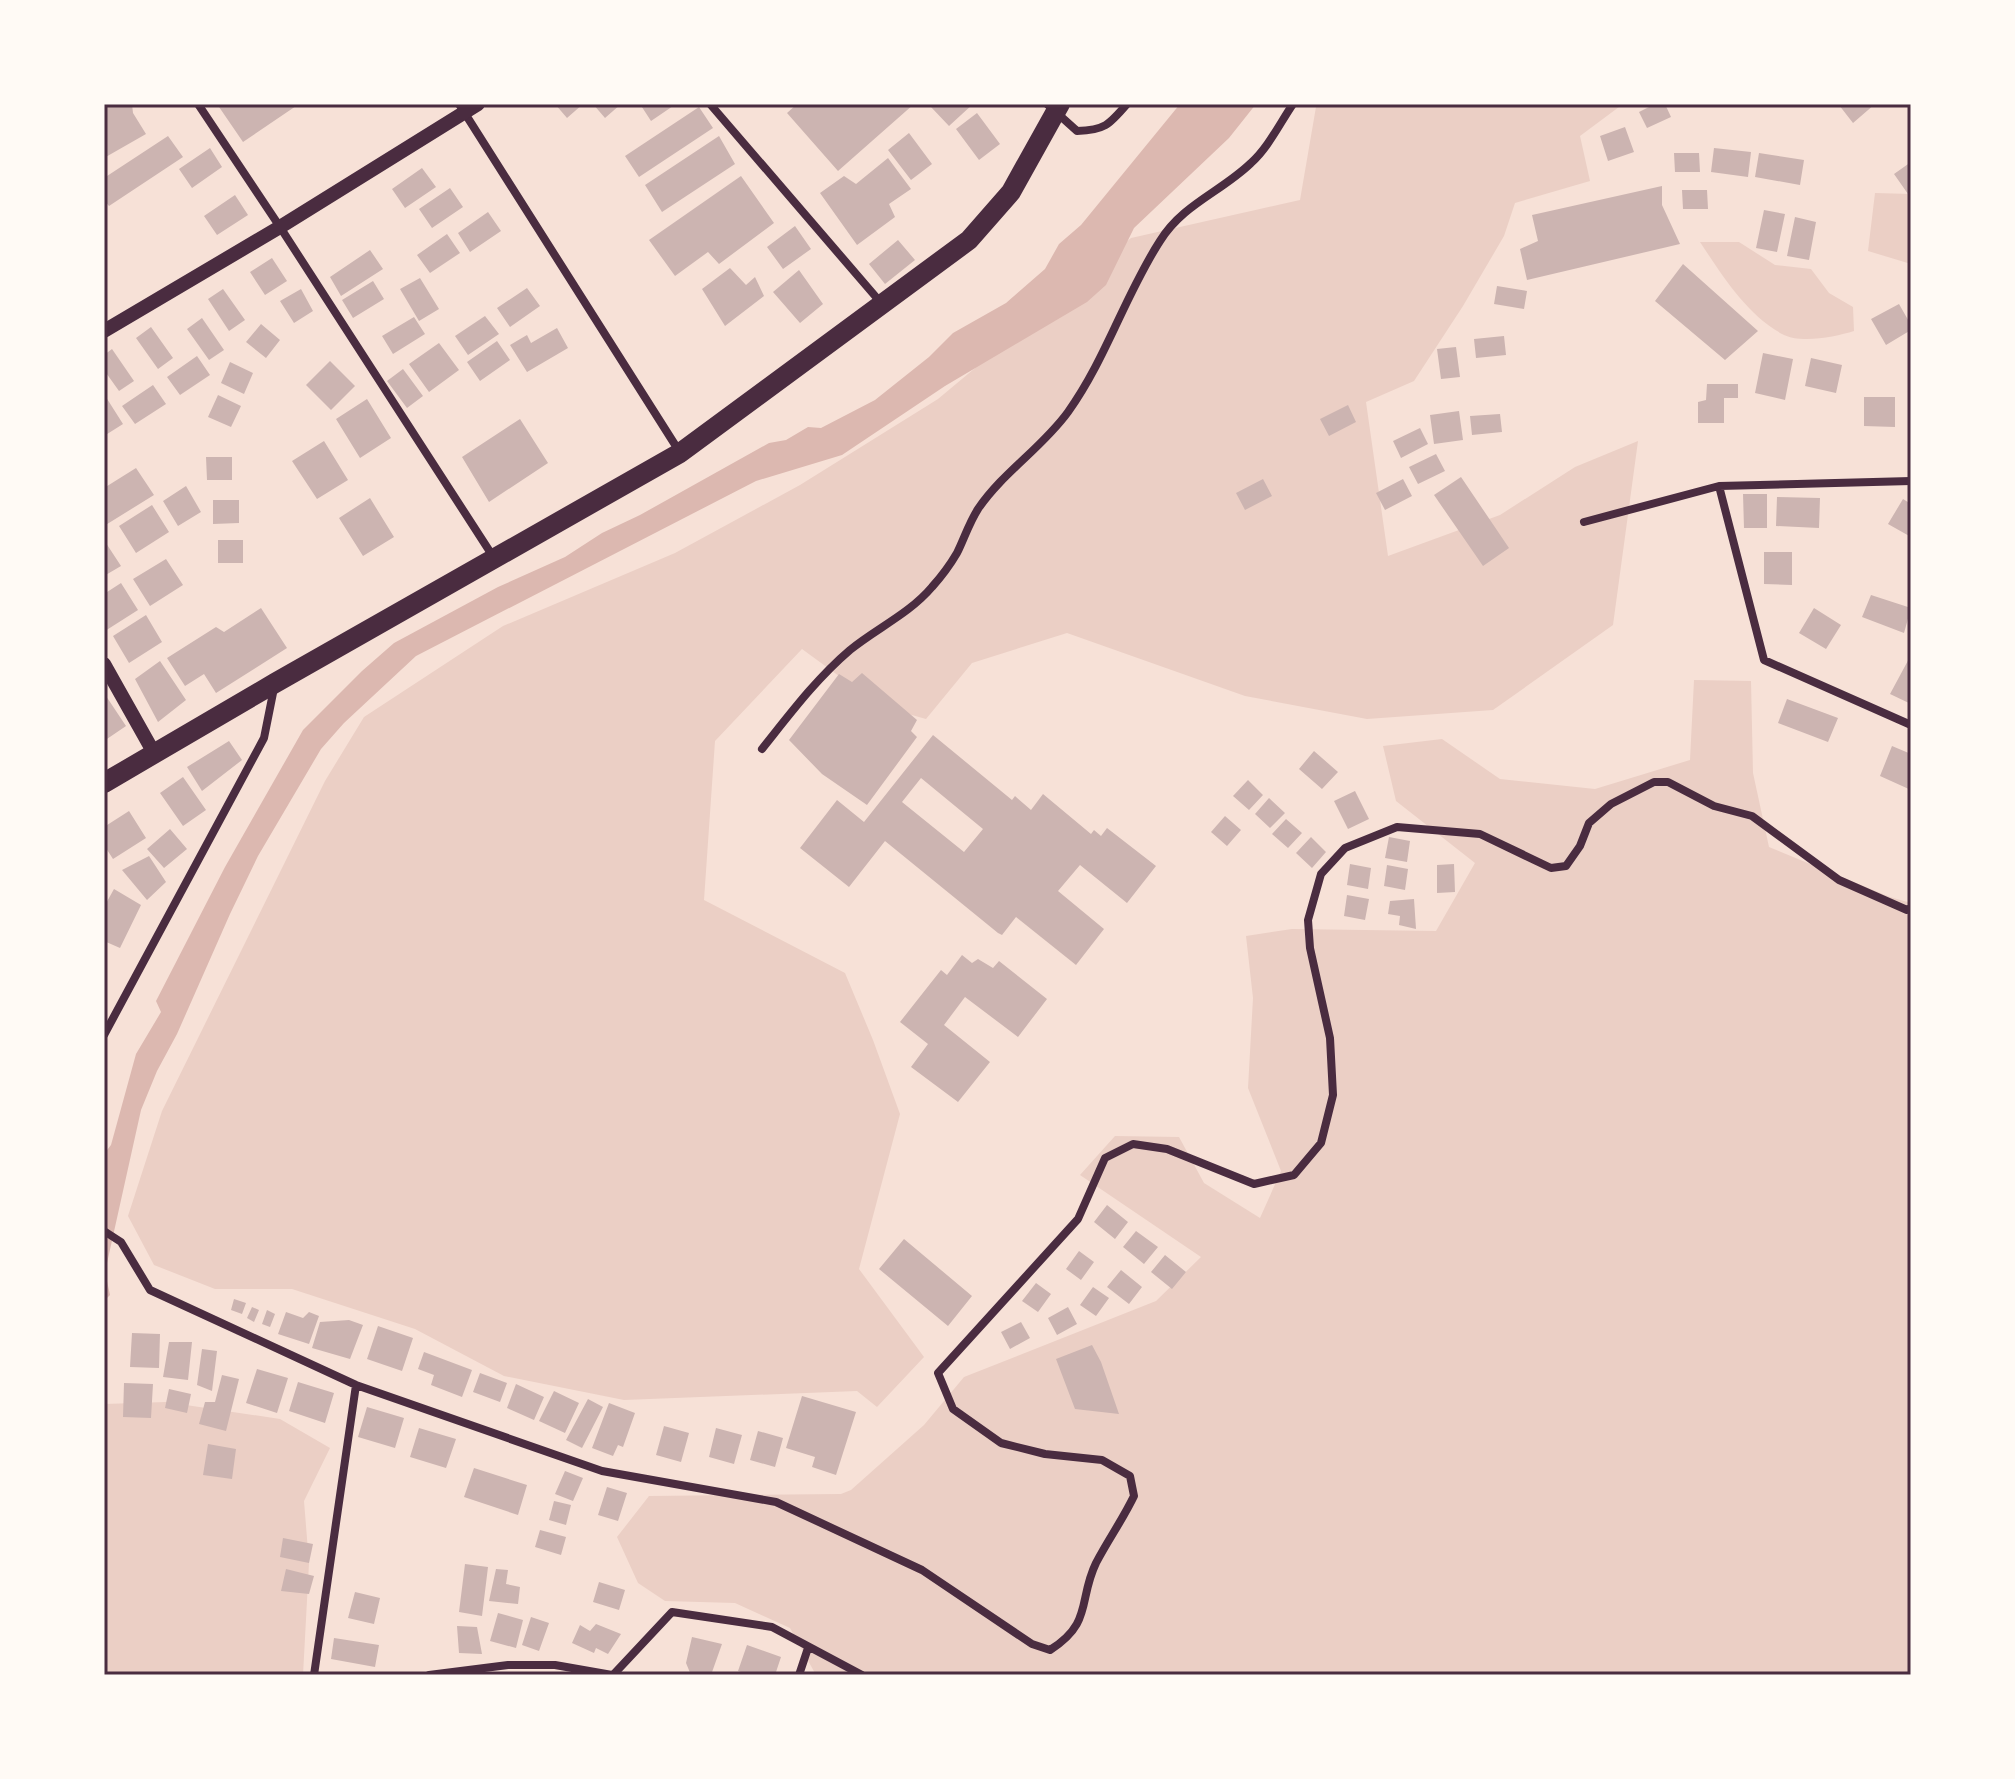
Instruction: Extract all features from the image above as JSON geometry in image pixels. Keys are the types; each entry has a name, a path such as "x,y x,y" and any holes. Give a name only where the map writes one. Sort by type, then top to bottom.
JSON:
{"main road":[{"path":"104,783 680,453 969,240 1011,192 1055,107"}],"street":[{"path":"198,104 494,558"},
{"path":"104,331 280,227 462,108 478,104"},
{"path":"710,104 883,305"},
{"path":"1055,107 1077,131 1097,130 1113,120 1127,104"},
{"path":"762,749 819,678 854,647 894,622 930,589 956,555 977,511 1003,477 1040,444 1068,412 1160,241 1179,216 1255,161 1293,104"},
{"path":"462,108 680,453"},
{"path":"1584,522 1719,486 1911,481"},
{"path":"1719,486 1764,660 1911,725"},
{"path":"104,664 154,753"},
{"path":"104,1035 264,738 275,683"},
{"path":"104,1231 121,1242 150,1290 356,1385 602,1471 776,1502 922,1570 1032,1644 1050,1650 1067,1639 1083,1614 1095,1566 1134,1496 1130,1476 1102,1460 1045,1454 1001,1443 953,1409 938,1373 1078,1219 1105,1158 1133,1144 1167,1149 1254,1184 1294,1175 1321,1143 1333,1095 1333,1081 1330,1038 1310,948 1308,920 1321,874 1345,848 1397,827 1480,834 1551,868 1566,866 1580,846 1589,823 1611,804 1654,782 1668,782 1714,806 1752,816 1839,880 1907,910 1911,908"},
{"path":"314,1675 356,1385"},
{"path":"429,1675 508,1665 555,1665 612,1675 672,1612 772,1627 862,1675"},
{"path":"799,1675 808,1648"}],"shaded area":[{"path":"1180,104 1256,104 1229,138 1134,228 1106,285 1087,302 945,386 842,455 756,481 416,656 344,723 321,749 258,856 157,1071 141,1110 105,1272 110,1295 104,1301 104,1154 111,1145 136,1054 161,1012 156,1001 225,867 303,730 394,643 498,587 565,557 602,533 769,443 786,440 808,427 821,428 875,400 929,357 953,333 1006,303 1045,269 1059,244 1081,225"},
{"path":"1325,104 1623,104 1580,136 1590,181 1515,203 1504,236 1414,381 1366,402 1388,556 1500,515 1575,467 1638,441 1613,625 1493,710 1367,719 1245,696 1067,633 972,663 926,719 880,706 802,649 715,741 704,900 845,973 900,1114 859,1269 924,1357 877,1407 857,1391 624,1400 504,1376 415,1329 292,1289 215,1289 154,1265 128,1216 162,1111 325,781 364,717 503,626 675,553 800,485 938,399 1131,238 1300,200 1316,107"},
{"path":"1875,193 1911,194 1911,264 1868,251"},
{"path":"1700,242 1739,242 1775,265 1811,269 1829,293 1853,307 1854,331 1808,339 1782,334 1746,305"},
{"path":"1694,680 1751,681 1753,773 1769,847 1911,903 1911,1675 816,1675 790,1628 735,1603 665,1601 638,1583 617,1537 649,1496 841,1494 851,1490 924,1425 964,1377 1156,1301 1201,1257 1080,1175 1115,1136 1179,1137 1204,1183 1260,1218 1281,1171 1248,1088 1253,998 1246,936 1292,929 1436,931 1475,863 1396,801 1383,746 1442,739 1500,779 1595,789 1690,760"},
{"path":"166,1402 280,1419 330,1448 304,1501 309,1563 303,1675 104,1675 104,1404"}],"building":[{"path":"104,104 132,104 133,113 146,134 104,158"},
{"path":"217,104 299,104 243,142"},
{"path":"555,104 583,104 567,118"},
{"path":"593,104 621,104 605,118"},
{"path":"640,104 676,104 651,121"},
{"path":"797,104 914,104 838,171 787,113"},
{"path":"934,104 973,104 949,126 931,107"},
{"path":"1655,104 1665,104 1671,117 1647,128 1639,112"},
{"path":"1840,104 1875,104 1853,123"},
{"path":"699,107 713,128 639,177 625,156"},
{"path":"977,113 1000,144 979,160 956,129"},
{"path":"1625,127 1634,152 1608,161 1600,136"},
{"path":"909,133 932,164 911,180 888,150"},
{"path":"168,136 183,157 109,206 104,200 104,178"},
{"path":"719,136 735,164 662,212 645,185"},
{"path":"210,148 222,167 192,188 179,169"},
{"path":"1714,148 1751,152 1748,177 1711,172"},
{"path":"1674,153 1699,153 1700,172 1675,172"},
{"path":"1759,153 1804,160 1800,185 1755,177"},
{"path":"888,158 911,189 889,204 895,217 857,245 820,193 844,176 856,184"},
{"path":"1911,162 1911,192 1908,194 1894,174"},
{"path":"422,168 436,187 405,208 392,189"},
{"path":"741,176 774,223 719,264 708,252 675,276 649,240"},
{"path":"1662,186 1662,205 1680,244 1527,280 1520,249 1538,241 1532,215"},
{"path":"450,188 463,207 432,228 419,209"},
{"path":"1682,190 1707,190 1708,209 1683,209"},
{"path":"235,195 248,215 217,235 204,216"},
{"path":"1764,210 1785,214 1777,252 1756,248"},
{"path":"488,212 501,231 470,252 458,233"},
{"path":"1795,217 1816,222 1809,260 1787,256"},
{"path":"795,226 811,249 783,269 767,247"},
{"path":"447,234 460,253 430,273 417,255"},
{"path":"898,240 915,260 885,284 869,264"},
{"path":"370,250 383,269 341,296 330,277"},
{"path":"272,258 287,281 265,295 250,272"},
{"path":"1683,264 1758,331 1725,360 1655,301"},
{"path":"730,268 746,285 755,277 764,296 725,326 702,289"},
{"path":"799,270 823,304 800,323 773,292"},
{"path":"420,278 439,309 419,321 400,289"},
{"path":"373,281 384,299 353,318 342,300"},
{"path":"1497,286 1527,291 1524,309 1494,304"},
{"path":"527,288 540,306 510,327 497,308"},
{"path":"223,289 245,320 229,331 208,299"},
{"path":"301,289 313,311 294,323 280,301"},
{"path":"1899,304 1911,330 1886,345 1871,319"},
{"path":"485,316 499,334 468,355 455,336"},
{"path":"414,317 425,334 393,354 382,336"},
{"path":"202,318 224,350 209,360 187,329"},
{"path":"261,324 280,340 266,358 246,342"},
{"path":"151,327 173,358 158,369 136,338"},
{"path":"557,328 568,348 527,372 510,345 527,335 531,343"},
{"path":"1504,336 1506,355 1476,358 1474,339"},
{"path":"497,341 510,360 480,381 467,362"},
{"path":"439,343 459,370 429,392 409,364"},
{"path":"1456,347 1460,377 1441,379 1437,349"},
{"path":"112,349 134,381 119,391 104,370 104,355"},
{"path":"1763,353 1793,359 1785,400 1755,393"},
{"path":"197,356 210,375 180,395 167,377"},
{"path":"1811,358 1842,365 1836,393 1805,386"},
{"path":"330,361 355,386 331,410 306,385"},
{"path":"230,362 253,373 244,394 221,383"},
{"path":"403,369 423,396 407,408 387,381"},
{"path":"1707,384 1738,384 1738,398 1724,398 1724,423 1698,423 1698,402 1706,400"},
{"path":"153,385 166,404 135,424 122,406"},
{"path":"104,394 123,424 104,436"},
{"path":"218,395 241,406 231,427 208,417"},
{"path":"1864,397 1895,397 1895,427 1864,426"},
{"path":"367,399 391,438 360,458 336,419"},
{"path":"1348,405 1356,422 1329,436 1320,419"},
{"path":"1459,411 1463,440 1434,444 1430,415"},
{"path":"1500,414 1502,432 1472,435 1470,416"},
{"path":"520,419 548,463 489,502 462,457"},
{"path":"1420,428 1428,444 1401,458 1393,441"},
{"path":"324,441 348,480 317,499 292,461"},
{"path":"1436,454 1445,471 1418,484 1409,467"},
{"path":"206,457 232,457 232,480 207,480"},
{"path":"136,468 154,495 104,526 104,488"},
{"path":"1461,477 1509,548 1483,566 1434,495"},
{"path":"1263,479 1272,496 1245,510 1236,493"},
{"path":"1403,479 1412,496 1385,510 1376,493"},
{"path":"186,486 201,512 178,526 163,501"},
{"path":"1743,494 1767,494 1767,528 1744,528"},
{"path":"1777,497 1820,498 1819,528 1776,526"},
{"path":"370,498 394,537 363,556 339,518"},
{"path":"1903,499 1911,504 1911,537 1888,524"},
{"path":"213,500 239,500 239,523 213,524"},
{"path":"152,505 169,532 136,553 119,526"},
{"path":"104,540 121,566 104,576"},
{"path":"218,540 243,540 243,563 218,563"},
{"path":"1764,552 1792,552 1792,585 1764,584"},
{"path":"166,559 183,585 150,606 133,579"},
{"path":"121,583 138,610 105,631 104,594"},
{"path":"1871,595 1911,608 1904,633 1862,617"},
{"path":"261,608 287,648 216,693 204,674 185,686 167,658 216,627 224,632"},
{"path":"1814,608 1841,625 1826,649 1799,633"},
{"path":"146,615 162,642 129,663 113,636"},
{"path":"1911,655 1911,704 1890,694"},
{"path":"160,661 186,700 158,722 135,679"},
{"path":"862,673 917,720 911,731 917,737 867,805 822,774 789,740 839,674 852,682"},
{"path":"104,693 126,726 104,741"},
{"path":"1787,699 1838,718 1828,742 1778,723"},
{"path":"933,735 1012,800 1015,796 1031,810 1043,794 1091,834 1094,830 1101,836 1107,828 1156,866 1127,903 1080,865 1058,891 1104,929 1076,965 1016,917 1002,935 998,933 885,841 849,887 800,848 837,800 864,822","holes":["921,778 983,829 964,852 902,802"]},
{"path":"229,741 242,760 202,791 187,767"},
{"path":"1892,746 1911,754 1911,790 1880,776"},
{"path":"1314,751 1338,772 1322,789 1299,769"},
{"path":"183,777 206,810 183,826 160,793"},
{"path":"1248,780 1263,795 1249,810 1233,796"},
{"path":"1355,791 1369,819 1348,829 1334,801"},
{"path":"1269,798 1285,813 1270,828 1255,814"},
{"path":"129,811 146,838 113,859 104,845 104,827"},
{"path":"1225,816 1241,830 1227,846 1211,832"},
{"path":"1286,819 1302,833 1288,848 1272,834"},
{"path":"170,829 187,849 164,868 147,849"},
{"path":"1311,837 1326,852 1312,868 1296,853"},
{"path":"1389,837 1410,841 1407,862 1385,858"},
{"path":"149,856 166,882 147,900 122,870"},
{"path":"1350,864 1371,868 1368,889 1347,885"},
{"path":"1454,864 1455,892 1437,893 1437,865"},
{"path":"1387,865 1408,869 1405,890 1384,886"},
{"path":"114,889 141,905 120,948 104,941 104,907"},
{"path":"1347,895 1369,899 1365,920 1344,916"},
{"path":"1414,899 1416,929 1399,925 1400,916 1388,914 1390,901"},
{"path":"962,955 972,963 978,959 993,968 999,961 1047,999 1018,1037 965,997 944,1025 990,1062 958,1102 911,1067 928,1044 900,1022 941,970 947,975"},
{"path":"1107,1205 1128,1222 1115,1239 1094,1222"},
{"path":"1136,1231 1158,1247 1144,1264 1123,1247"},
{"path":"904,1239 972,1296 948,1326 879,1269"},
{"path":"1079,1251 1094,1262 1081,1280 1066,1269"},
{"path":"1165,1255 1186,1272 1172,1289 1151,1272"},
{"path":"1121,1270 1142,1287 1129,1304 1107,1287"},
{"path":"1036,1283 1051,1294 1038,1312 1022,1301"},
{"path":"1093,1287 1109,1298 1096,1316 1080,1305"},
{"path":"234,1299 246,1303 242,1314 231,1310"},
{"path":"252,1307 259,1310 254,1322 247,1318"},
{"path":"1068,1307 1077,1324 1057,1335 1048,1318"},
{"path":"267,1310 275,1314 270,1327 262,1324"},
{"path":"286,1312 303,1318 309,1312 319,1316 309,1344 278,1334"},
{"path":"349,1320 363,1325 350,1359 312,1348 320,1322"},
{"path":"1021,1322 1030,1338 1010,1349 1001,1332"},
{"path":"378,1326 413,1338 402,1371 367,1359"},
{"path":"132,1333 160,1334 159,1368 130,1367"},
{"path":"169,1342 192,1342 188,1380 163,1377"},
{"path":"1092,1345 1119,1414 1075,1409 1056,1359"},
{"path":"202,1349 217,1351 212,1391 197,1385"},
{"path":"424,1352 472,1370 462,1397 431,1385 434,1375 418,1369"},
{"path":"257,1369 288,1378 277,1413 246,1403"},
{"path":"480,1373 507,1383 500,1402 473,1392"},
{"path":"222,1375 239,1379 226,1431 199,1424 205,1402 215,1402"},
{"path":"298,1382 334,1393 325,1423 289,1411"},
{"path":"124,1383 153,1384 151,1418 123,1417"},
{"path":"516,1384 544,1397 534,1420 507,1408"},
{"path":"169,1389 191,1394 187,1413 165,1408"},
{"path":"554,1391 579,1403 565,1433 539,1421"},
{"path":"802,1396 856,1412 836,1475 812,1467 815,1457 786,1448"},
{"path":"588,1399 603,1407 582,1448 566,1440"},
{"path":"609,1403 635,1413 623,1447 618,1445 613,1456 592,1448"},
{"path":"367,1407 404,1418 395,1448 358,1437"},
{"path":"664,1426 689,1433 681,1462 656,1455"},
{"path":"419,1428 456,1439 446,1468 410,1457"},
{"path":"716,1428 742,1435 734,1464 709,1457"},
{"path":"758,1431 783,1438 775,1467 750,1460"},
{"path":"208,1444 236,1449 232,1479 203,1475"},
{"path":"474,1468 527,1485 518,1515 464,1497"},
{"path":"565,1471 583,1478 573,1501 555,1494"},
{"path":"607,1487 627,1493 618,1521 598,1515"},
{"path":"554,1501 571,1505 566,1525 549,1520"},
{"path":"540,1530 566,1537 561,1555 535,1547"},
{"path":"283,1538 313,1544 309,1563 280,1557"},
{"path":"465,1564 488,1567 482,1616 459,1612"},
{"path":"286,1569 314,1576 309,1594 281,1591"},
{"path":"496,1569 508,1570 506,1584 520,1587 518,1604 489,1601"},
{"path":"599,1582 625,1590 619,1610 593,1602"},
{"path":"355,1592 380,1598 374,1624 348,1618"},
{"path":"498,1613 523,1620 516,1648 490,1641"},
{"path":"531,1617 549,1623 539,1651 522,1645"},
{"path":"596,1624 621,1634 608,1654 596,1648 594,1653 572,1643 580,1625 590,1631"},
{"path":"457,1626 477,1627 482,1654 459,1653"},
{"path":"692,1637 722,1644 711,1675 691,1675 686,1663"},
{"path":"334,1638 379,1645 375,1667 331,1659"},
{"path":"747,1645 781,1657 775,1675 749,1675 738,1671"}]}
